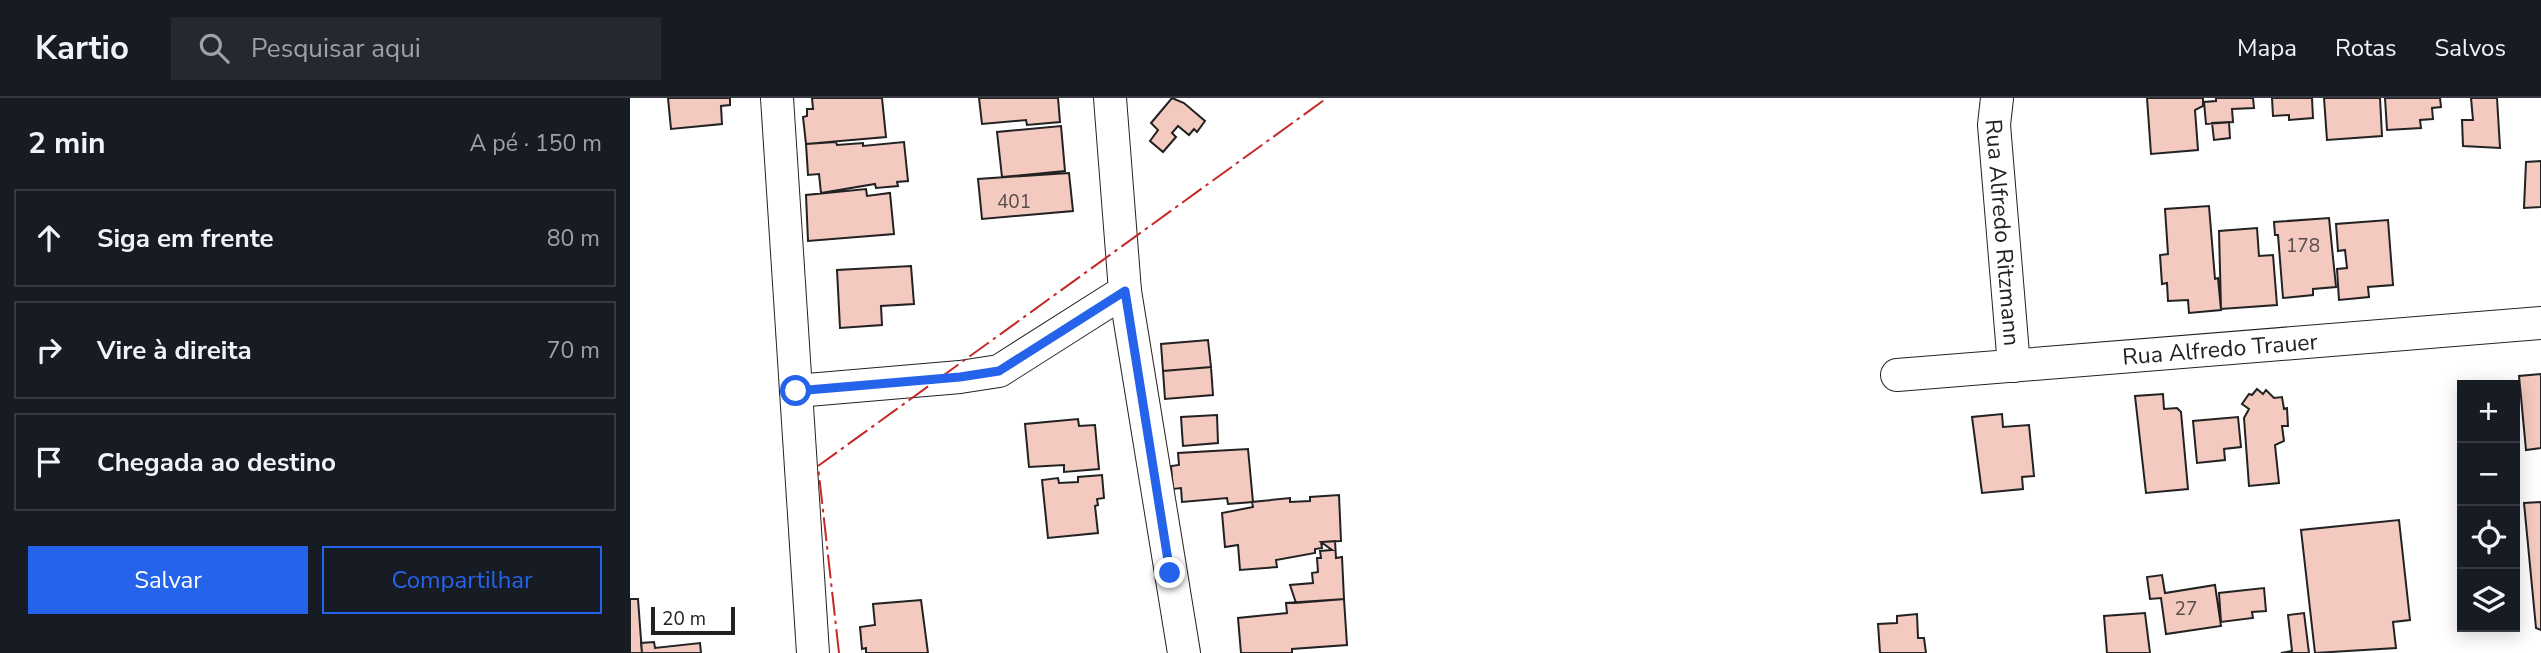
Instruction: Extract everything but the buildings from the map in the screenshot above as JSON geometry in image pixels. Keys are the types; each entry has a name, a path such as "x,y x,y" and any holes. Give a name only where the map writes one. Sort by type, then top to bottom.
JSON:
{"street":[{"path":"777,98 813,653"},
{"path":"1110,98 1125,291 1184,653"},
{"name":"Rua Alfredo Ritzmann","path":"1997,98 1994,125 2014,366"},
{"path":"796,391 960,377 999,371 1125,291"},
{"name":"Rua Alfredo Trauer","path":"1897,375 2541,323"}],"power":[{"path":"839,653 818,466 1327,98"}],"route":[{"path":"796,391 960,377 999,371 1125,291 1170,573"}]}
